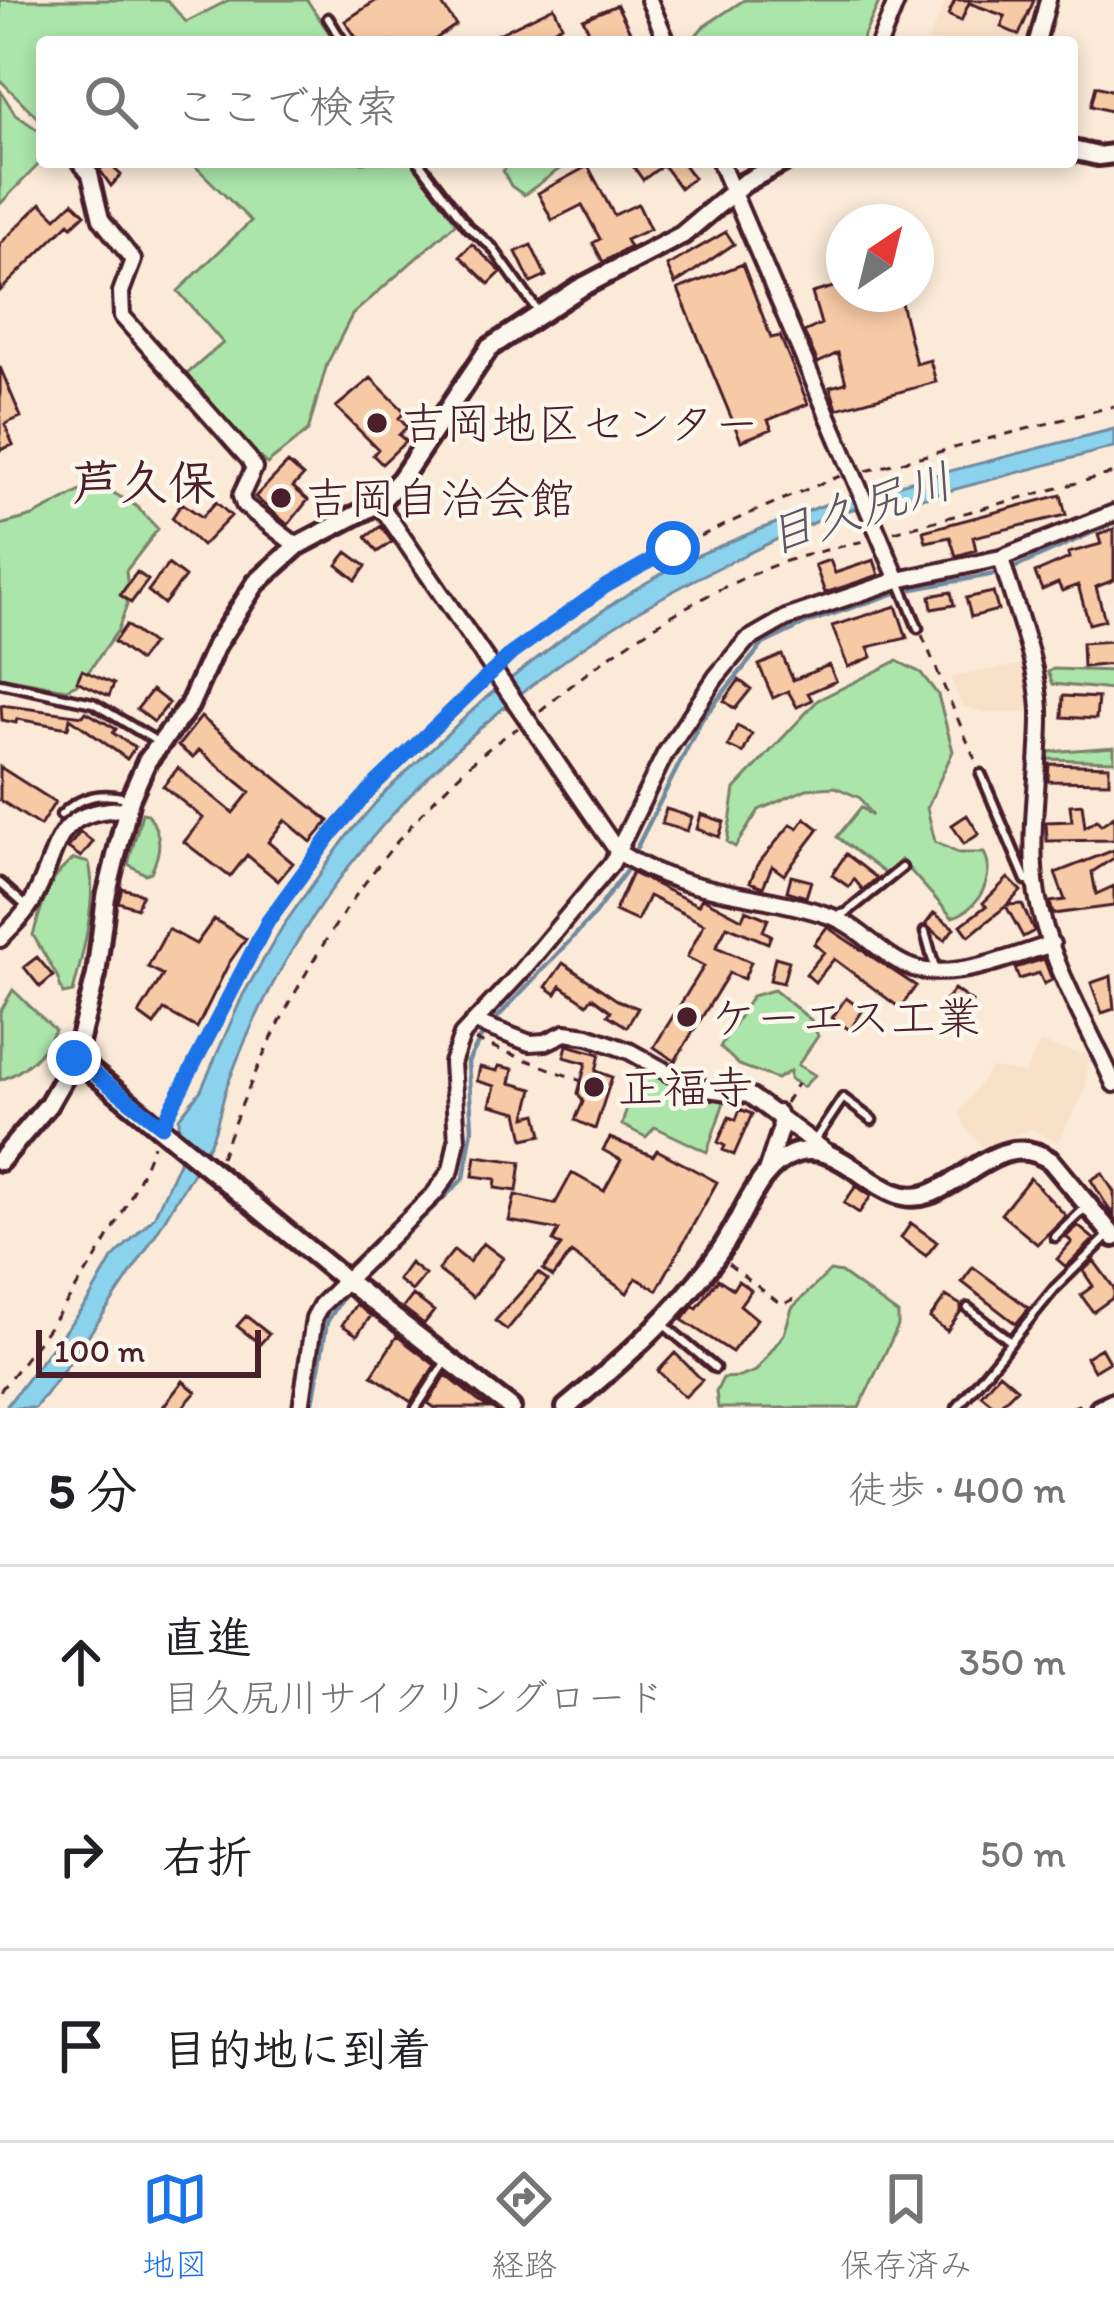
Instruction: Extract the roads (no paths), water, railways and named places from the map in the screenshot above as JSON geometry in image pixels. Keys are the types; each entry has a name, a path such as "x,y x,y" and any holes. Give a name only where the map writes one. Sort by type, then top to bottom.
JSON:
{"street":[{"path":"650,0 665,36"},
{"path":"882,36 897,0"},
{"path":"1038,36 1048,0"},
{"path":"1078,152 1114,154"},
{"path":"85,168 101,219 133,260 121,292 122,316 249,459 254,468 241,496 244,505 296,547"},
{"path":"723,168 898,580"},
{"path":"0,1161 26,1136 74,1058 96,975 106,897 129,804 159,743 189,706 216,645 256,583 296,547 379,503 489,348 580,288 682,236 774,168"},
{"path":"379,503 618,852 638,865 719,893 832,917 908,967 935,971 1004,959 1052,944"},
{"path":"301,1408 314,1318 344,1279 435,1193 451,1170 457,1140 454,1050 578,907 618,852 665,754 746,641 786,618 898,580 1001,558 1114,512"},
{"path":"1001,558 1039,699 1034,774 1036,885 1069,992 1114,1084"},
{"path":"0,939 29,908 62,833 79,817 129,804"},
{"path":"475,1022 530,1043 578,1032 629,1052 694,1087 749,1095 819,1149 889,1191 916,1197 932,1193 996,1155 1021,1149 1038,1152 1051,1161 1113,1236"},
{"path":"74,1058 217,1168 488,1398 511,1408"},
{"path":"566,1408 660,1320 717,1256 766,1174 781,1127 778,1114"},
{"path":"766,1174 786,1157 819,1149"},
{"path":"1100,1408 1114,1402"}],"lane":[{"path":"328,18 339,36"},
{"path":"424,168 468,227 492,247 539,314"},
{"path":"898,580 918,628"},
{"path":"0,683 93,704 159,743"},
{"path":"979,770 1027,880 1036,885"},
{"path":"61,814 97,794 129,804"},
{"path":"832,917 846,913 902,868"},
{"path":"0,883 29,908"},
{"path":"925,932 935,971"},
{"path":"819,1149 843,1098 872,1120"},
{"path":"1055,1237 1088,1206"},
{"path":"957,1408 1069,1274 1113,1236"},
{"path":"968,1308 1010,1341"},
{"path":"660,1320 716,1368"},
{"path":"416,1408 448,1360"}],"water":[{"name":"目久尻川","path":"1114,429 1114,447 892,506 854,509 787,534 668,594 606,632 487,722 381,827 336,884 268,993 229,1081 211,1141 145,1252 35,1408 5,1408 88,1301 112,1259 154,1217 179,1162 179,1118 201,1090 243,995 283,926 347,836 386,791 488,696 571,632 684,561 837,500"}],"waterway":[{"path":"1014,568 1114,523"},
{"path":"913,589 995,574"},
{"path":"634,853 702,719 763,644 809,622 895,593"},
{"path":"496,1019 593,916 626,871"},
{"path":"363,1276 464,1178 472,1129 468,1062 482,1035"},
{"path":"312,1408 327,1322 344,1295"}],"place":[{"name":"吉岡地区センター","path":"377,423"},
{"name":"吉岡自治会館","path":"281,498"},
{"name":"ケーエス工業","path":"687,1017"},
{"name":"正福寺","path":"594,1087"}],"district":[{"name":"芦久保","path":"144,482"}]}
